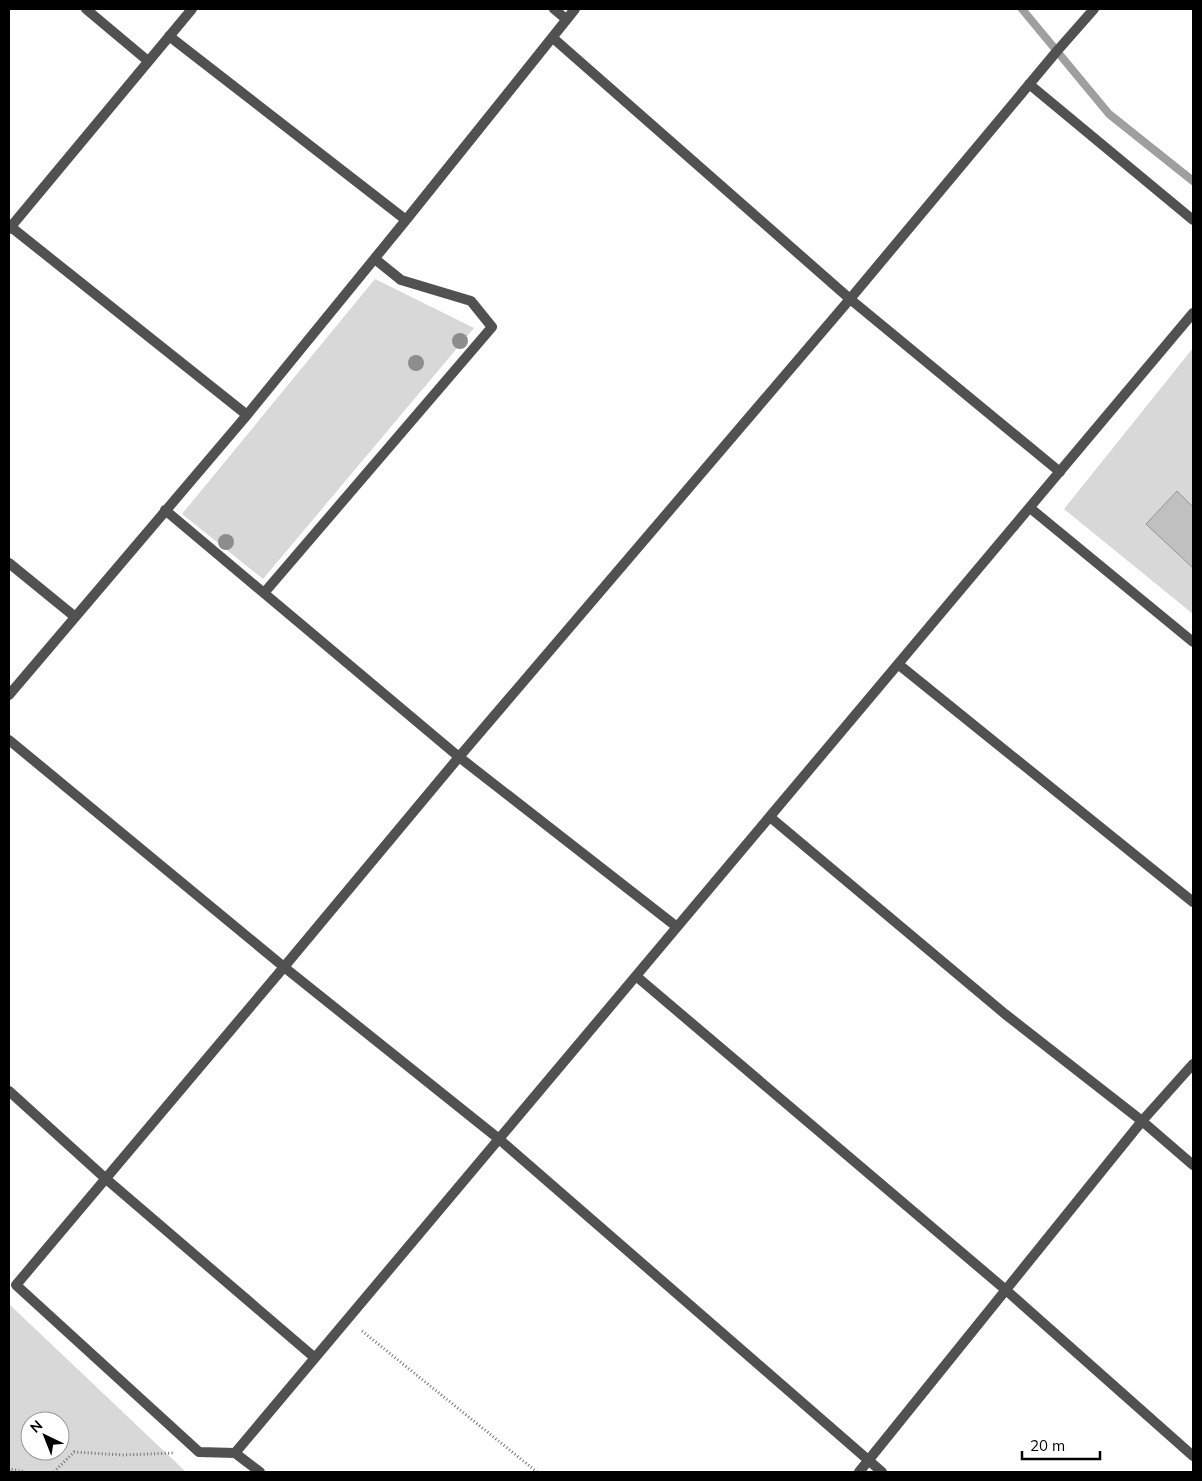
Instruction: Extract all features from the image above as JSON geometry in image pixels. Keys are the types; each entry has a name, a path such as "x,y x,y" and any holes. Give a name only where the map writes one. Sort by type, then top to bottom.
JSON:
{"street":[{"path":"86,9 148,61"},
{"path":"192,9 10,228 247,415"},
{"path":"554,9 566,19"},
{"path":"9,695 164,510 247,415 375,259 574,9"},
{"path":"260,1472 236,1452 199,1452 16,1285 284,968 459,757 850,299 1094,9"},
{"path":"169,36 406,220"},
{"path":"552,38 850,299 1060,472"},
{"path":"1029,84 1193,220"},
{"path":"264,593 492,327 471,301 401,280 375,259"},
{"path":"236,1452 1193,313"},
{"path":"1030,508 1193,642"},
{"path":"164,510 459,757 677,927"},
{"path":"9,563 74,616"},
{"path":"898,664 1193,902"},
{"path":"9,740 284,968 499,1139 882,1472"},
{"path":"770,817 1005,1014 1142,1121 1193,1165"},
{"path":"636,976 1007,1291 1193,1456"},
{"path":"859,1472 1007,1291 1142,1121 1193,1064"},
{"path":"9,1092 105,1178 315,1358"}],"path":[{"path":"348,1319 537,1472"},
{"path":"54,1472 74,1452 123,1455 199,1452"},
{"path":"9,1471 11,1469 25,1472"}],"shaded area":[{"path":"375,279 474,328 263,579 182,514"},
{"path":"1193,348 1193,614 1064,509"},
{"path":"9,1304 186,1472 9,1472"}],"building":[{"path":"1177,491 1193,507 1193,568 1146,524"}],"waterway":[{"path":"1022,9 1109,114 1193,181"}]}
